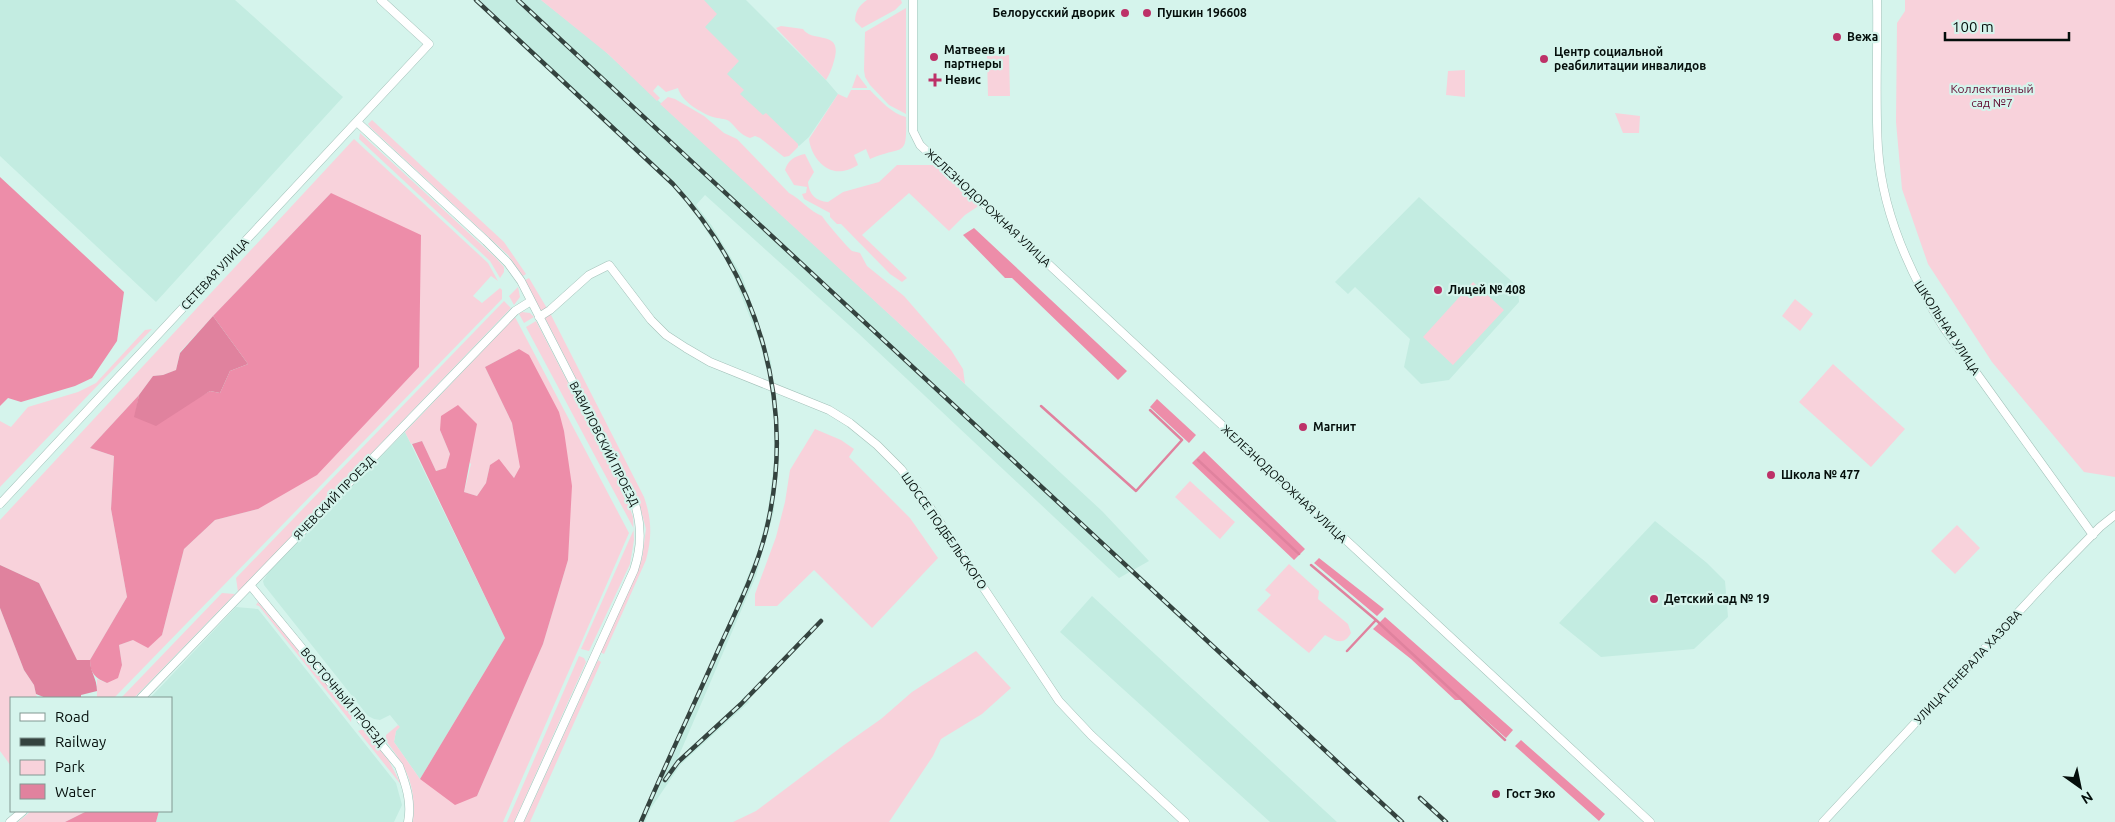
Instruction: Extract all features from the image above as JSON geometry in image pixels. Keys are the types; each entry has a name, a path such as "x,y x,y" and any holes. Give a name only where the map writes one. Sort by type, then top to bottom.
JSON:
{"street":[{"name":"СЕТЕВАЯ УЛИЦА","path":"0,504 430,44 381,0"},
{"name":"ЖЕЛЕЗНОДОРОЖНАЯ УЛИЦА","path":"913,0 914,131 920,145 1650,822"},
{"name":"ШКОЛЬНАЯ УЛИЦА","path":"1877,0 1878,149 1887,199 1904,254 1925,298 1944,328 2093,535"},
{"name":"ВАВИЛОВСКИЙ ПРОЕЗД","path":"357,122 508,263 521,281 634,501 639,516 641,543 634,570 519,822"},
{"name":"ШОССЕ ПОДБЕЛЬСКОГО","path":"539,317 550,310 589,275 609,265 651,320 680,345 710,362 830,410 850,423 877,445 900,469 931,509 1059,701 1091,735 1185,822"},
{"name":"ЯЧЕВСКИЙ ПРОЕЗД","path":"142,697 515,311 531,301"},
{"name":"УЛИЦА ГЕНЕРАЛА ХАЗОВА","path":"1824,822 2052,576 2115,515"},
{"name":"ВОСТОЧНЫЙ ПРОЕЗД","path":"250,585 399,766 411,809 408,822"},
{"path":"10,822 22,812"}],"shaded area":[{"path":"0,0 235,0 343,97 156,302 0,156"},
{"path":"473,0 541,0 595,42 1102,511 1149,561 1119,578 859,334 705,195 696,205 712,226 742,276 771,362 779,443 774,511 756,576 677,760 740,702 745,695 749,702 681,764 651,808 645,822 639,822 730,620 758,551 768,511 774,463 774,419 769,379 759,340 729,265 692,209 672,186"},
{"path":"682,0 746,0 838,94 809,137 799,146 687,63"},
{"path":"0,177 124,292 117,341 92,378 75,386 21,402 8,398 0,406"},
{"path":"331,193 421,235 419,367 317,475 258,509 215,520 184,549 162,635 148,648 133,640 119,645 122,665 118,678 107,683 96,677 92,672 90,660 127,597 111,509 114,456 90,448 139,395 135,417 183,406 210,391 220,393 230,371 248,364 213,316"},
{"name":"Лицей № 408","path":"1419,197 1518,287 1519,302 1449,380 1421,384 1404,367 1410,339 1355,287 1348,294 1335,282"},
{"path":"974,228 1127,371 1118,380 1012,278 1005,278 963,235"},
{"path":"519,349 529,355 559,412 564,431 572,486 568,560 543,644 477,796 455,805 420,779 505,638 412,444 422,441 436,471 446,468 450,454 440,430 441,416 458,405 477,424 464,492 477,496 486,483 490,465 499,459 514,478 520,467 512,423 485,367"},
{"path":"1157,399 1196,435 1189,443 1150,407"},
{"path":"405,432 505,638 420,779 394,742 398,725 390,715 380,720 368,716 264,585 263,581 270,570"},
{"path":"1204,451 1305,549 1294,560 1192,463"},
{"name":"Детский сад № 19","path":"1655,521 1707,563 1725,581 1728,617 1694,649 1601,657 1559,623"},
{"path":"1319,558 1384,609 1377,616 1314,563"},
{"path":"1092,596 1337,822 1270,822 1060,632"},
{"path":"236,607 258,609 396,783 402,805 394,822 156,822 159,812 172,812 172,697 151,697"},
{"path":"1385,617 1513,730 1506,738 1463,700 1455,700 1411,659 1373,629"},
{"path":"1521,740 1605,814 1599,821 1515,746"},
{"path":"85,812 159,812 156,822 65,822"}],"green space":[{"path":"541,0 704,0 717,14 705,27 739,61 727,74 744,90 740,94 763,115 766,113 798,144 798,147 789,156 784,157 760,138 755,136 750,138 743,135 729,121 703,113 687,102 678,88 666,92 658,85 653,91 660,98 657,101 608,54"},
{"path":"867,0 901,0 902,3 895,10 862,28 855,21 855,18 860,6"},
{"name":"Коллективный сад №7","path":"1905,0 2115,0 2115,477 2084,472 1992,362 1928,264 1902,189 1896,122 1897,23 1905,11"},
{"path":"906,8 906,114 889,105 870,85 865,77 864,70 865,32"},
{"path":"781,26 803,29 807,33 825,38 834,43 836,49 835,57 826,80 776,28"},
{"path":"1009,55 1010,96 988,96 987,56"},
{"path":"1465,70 1465,97 1446,95 1448,71"},
{"path":"857,74 867,87 867,88 852,88"},
{"path":"851,90 870,90 891,110 906,117 906,140 901,148 870,159 866,149 854,155 858,165 845,171 830,170 816,157 809,139 838,94 847,98"},
{"path":"668,97 704,116 724,133 737,139 789,193 822,216 852,251 860,253 867,266 904,296 951,350 963,369 965,384 660,104"},
{"path":"1615,113 1640,116 1639,133 1623,133"},
{"path":"372,120 504,242 526,274 523,276 508,255 371,128 368,124"},
{"path":"360,133 496,258 504,267 504,272 500,278 490,261 359,139"},
{"path":"354,139 488,263 498,281 491,276 473,296 482,303 500,288 502,290 502,299 115,697 97,697 97,679 107,683 122,665 119,645 133,640 162,635 184,549 215,520 258,509 331,193 180,352 176,370 163,375 153,376 139,395 90,448 114,456 111,509 127,597 90,660 77,661 39,583 0,565 0,520"},
{"path":"805,154 814,172 808,182 810,190 817,199 828,202 843,192 879,182 897,165 934,165 941,169 980,205 965,215 949,231 909,193 862,235 907,278 902,282 890,274 841,224 837,224 830,217 830,213 804,199 802,194 806,193 807,187 794,185 785,170 792,159"},
{"path":"529,278 548,310 542,313 525,280"},
{"path":"1473,282 1504,310 1453,365 1423,337"},
{"path":"518,287 520,297 514,305 509,296"},
{"path":"1795,299 1813,314 1800,331 1782,316"},
{"path":"504,301 511,308 238,592 236,578"},
{"path":"522,312 530,313 534,317 524,323 519,314"},
{"path":"550,313 644,497 649,513 650,536 646,560 604,654 600,652 642,559 646,529 638,499 544,316"},
{"path":"515,317 629,533 503,822 413,822 412,788 405,769 386,741 386,735 398,725 400,727 396,731 394,742 420,779 477,796 543,644 568,560 519,349 485,367 512,423 521,467 514,478 506,468 490,465 486,483 477,496 464,492 471,464 440,430 450,454 447,468 436,471 422,441 411,444 405,432"},
{"path":"536,321 622,487 633,517 633,528 526,327"},
{"path":"152,329 0,487 0,421 11,427 28,407 78,392 96,383 145,330"},
{"path":"1833,364 1905,429 1871,467 1799,402"},
{"path":"815,429 841,440 854,449 849,457 910,518 938,558 872,628 814,570 777,606 755,606 755,594 776,537 785,502 790,470"},
{"path":"1190,481 1235,522 1220,539 1175,497"},
{"path":"1957,525 1980,548 1955,574 1931,551"},
{"path":"634,530 630,564 589,651 581,649"},
{"path":"1289,564 1319,591 1318,599 1348,624 1351,633 1345,640 1339,641 1325,635 1309,653 1257,610 1271,595 1265,590"},
{"path":"222,593 235,594 135,697 122,697"},
{"path":"258,602 352,715 351,722 259,606 256,605"},
{"path":"0,608 24,670 34,685 37,697 10,697 10,765 0,751"},
{"path":"976,651 1011,688 982,714 941,739 933,756 889,822 733,822 756,811 881,719 912,692"},
{"path":"579,656 584,658 586,662 514,822 507,822"},
{"path":"598,660 601,662 530,822 524,822"},
{"path":"363,729 389,761 402,786 358,731"},
{"path":"30,812 85,812 65,822 18,822"}],"water":[{"path":"213,316 248,364 230,371 220,393 210,391 156,426 134,417 139,395 153,376 163,375 176,370 180,353"},
{"path":"0,565 39,583 77,660 90,660 97,691 81,695 81,697 44,697 36,694 34,685 24,670 0,608"}],"waterway":[{"path":"1041,406 1136,491 1182,440 1150,410"},
{"path":"1198,460 1299,554"},
{"path":"1311,565 1376,620 1505,740"},
{"path":"1347,651 1376,620"}],"railway":[{"path":"476,0 673,184 703,221 728,260 748,302 763,346 773,391 777,437 774,484 762,546 752,575 641,822"},
{"path":"518,0 1402,822"},
{"path":"665,780 678,762 741,704 821,621"},
{"path":"1420,798 1446,822"}],"place":[{"name":"Белорусский дворик","path":"1125,13"},
{"name":"Пушкин 196608","path":"1147,13"},
{"name":"Вежа","path":"1837,37"},
{"name":"Матвеев и партнеры","path":"934,57"},
{"name":"Центр социальной реабилитации инвалидов","path":"1544,59"},
{"name":"Невис","path":"935,80"},
{"name":"Лицей № 408","path":"1438,290"},
{"name":"Магнит","path":"1303,427"},
{"name":"Школа № 477","path":"1771,475"},
{"name":"Детский сад № 19","path":"1654,599"},
{"name":"Гост Эко","path":"1496,794"}]}
